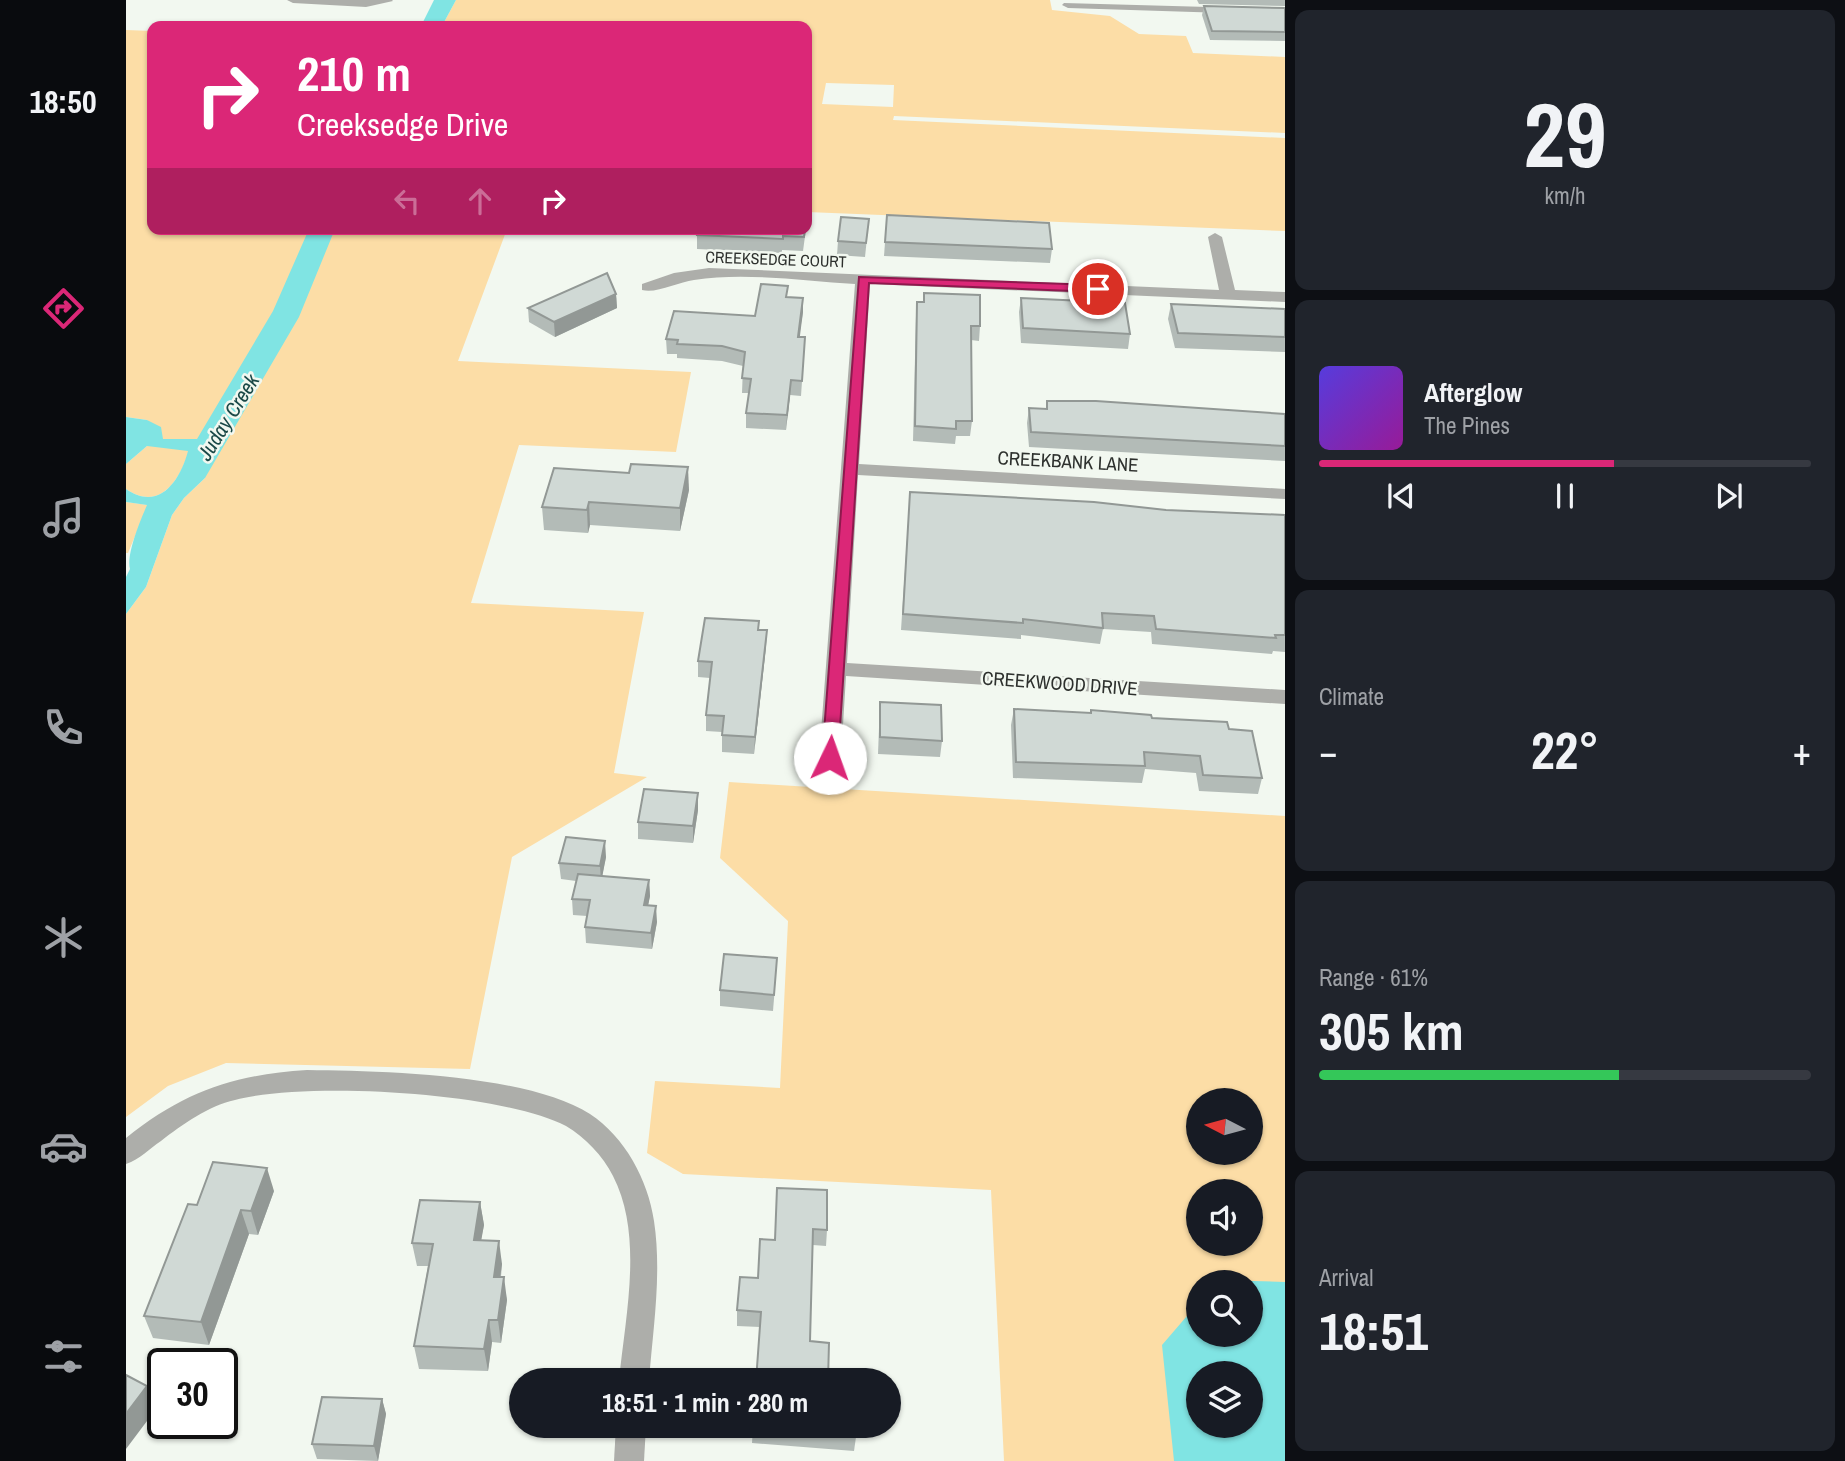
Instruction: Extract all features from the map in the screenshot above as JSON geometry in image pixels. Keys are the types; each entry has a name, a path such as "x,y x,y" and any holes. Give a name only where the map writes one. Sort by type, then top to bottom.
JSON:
{"street":[{"path":"293,0 366,4 387,1"},
{"path":"1068,5 1175,4 1285,12"},
{"path":"1215,237 1228,295"},
{"name":"CREEKSEDGE COURT","path":"647,287 674,278 709,273 1285,297"},
{"path":"830,758 863,279"},
{"name":"CREEKBANK LANE","path":"850,469 1285,494"},
{"name":"CREEKWOOD DRIVE","path":"835,668 1285,698"},
{"path":"126,1153 163,1123 235,1089 312,1081 507,1096 574,1118 604,1141 625,1173 637,1206 643,1243 635,1368"},
{"path":"629,1461 630,1438"}],"shaded area":[{"path":"456,0 1050,0 1052,10 1110,16 1139,34 1186,36 1193,53 1285,57 1285,133 894,116 893,120 1285,138 1285,231 812,212 812,21 445,21","holes":["826,83 894,85 893,107 822,104"]},
{"path":"126,30 147,31 147,235 505,235 458,361 691,372 676,452 519,445 471,603 644,612 614,773 647,777 512,857 470,1069 226,1063 168,1086 126,1117 126,614 146,587 172,515 184,498 205,478 197,440 162,439 147,420 126,417"},
{"path":"147,446 189,450 174,482 158,495 148,497 126,489 126,464"},
{"path":"126,502 148,505 128,553 126,553"},
{"path":"729,782 1285,816 1285,1461 1004,1461 991,1190 683,1174 647,1153 655,1081 780,1088 788,921 720,858"}],"water":[{"path":"434,0 456,0 445,21 424,21"},
{"name":"Juday Creek","path":"306,235 333,235 299,317 205,478 184,498 172,515 146,587 126,614 126,577 130,569 130,555 147,505 126,502 126,489 148,497 158,495 174,482 188,451 147,446 126,464 126,417 147,420 161,427 163,439 197,439 273,311"},
{"path":"1263,1281 1285,1282 1285,1461 1174,1461 1162,1345 1186,1317 1186,1347 1263,1347"}],"building":[{"path":"1204,6 1285,8 1285,32 1212,31"},
{"path":"887,215 1049,223 1052,249 885,242"},
{"path":"841,217 869,219 866,243 838,241"},
{"path":"697,235 804,235 783,236 783,239"},
{"path":"607,273 616,294 554,322 528,308"},
{"path":"761,284 788,286 786,297 803,298 798,337 805,337 802,381 791,380 787,415 746,413 751,379 742,378 745,352 722,346 677,344 678,340 666,339 674,311 755,316"},
{"path":"924,293 980,295 980,326 971,326 972,421 956,421 956,429 915,426 917,302 924,302"},
{"path":"1021,298 1125,303 1130,334 1023,328"},
{"path":"1171,304 1285,309 1285,337 1178,333"},
{"path":"1047,401 1096,401 1285,414 1285,446 1031,432 1029,408 1047,409"},
{"path":"631,464 688,467 680,508 589,502 587,510 542,507 554,468 629,473"},
{"path":"910,492 1094,502 1166,510 1285,515 1285,635 1275,635 1276,638 1156,629 1154,616 1102,613 1103,628 1023,619 1023,623 903,614"},
{"path":"705,618 759,621 758,630 767,630 755,737 722,735 724,716 706,715 712,662 698,661"},
{"path":"880,702 941,705 942,741 880,737"},
{"path":"1014,709 1091,713 1091,710 1151,715 1152,718 1227,722 1229,729 1252,731 1262,778 1203,775 1200,756 1144,752 1145,766 1016,762"},
{"path":"644,789 698,793 693,826 638,822"},
{"path":"566,837 605,841 600,866 559,863"},
{"path":"578,874 649,880 644,905 656,906 651,933 585,927 590,900 572,899"},
{"path":"724,954 777,958 774,995 720,990"},
{"path":"213,1162 267,1168 251,1211 241,1210 201,1322 144,1316 188,1204 197,1205"},
{"path":"777,1188 827,1190 827,1230 813,1229 810,1341 829,1343 828,1368 757,1368 761,1312 737,1310 740,1277 758,1278 760,1239 775,1240"},
{"path":"420,1200 480,1202 474,1240 499,1241 494,1277 504,1277 498,1320 489,1320 484,1349 414,1346 433,1244 412,1243"},
{"path":"126,1375 147,1386 126,1414"},
{"path":"322,1397 382,1399 374,1446 312,1444"}],"route":[{"path":"830,758 863,279 1098,289"}]}
